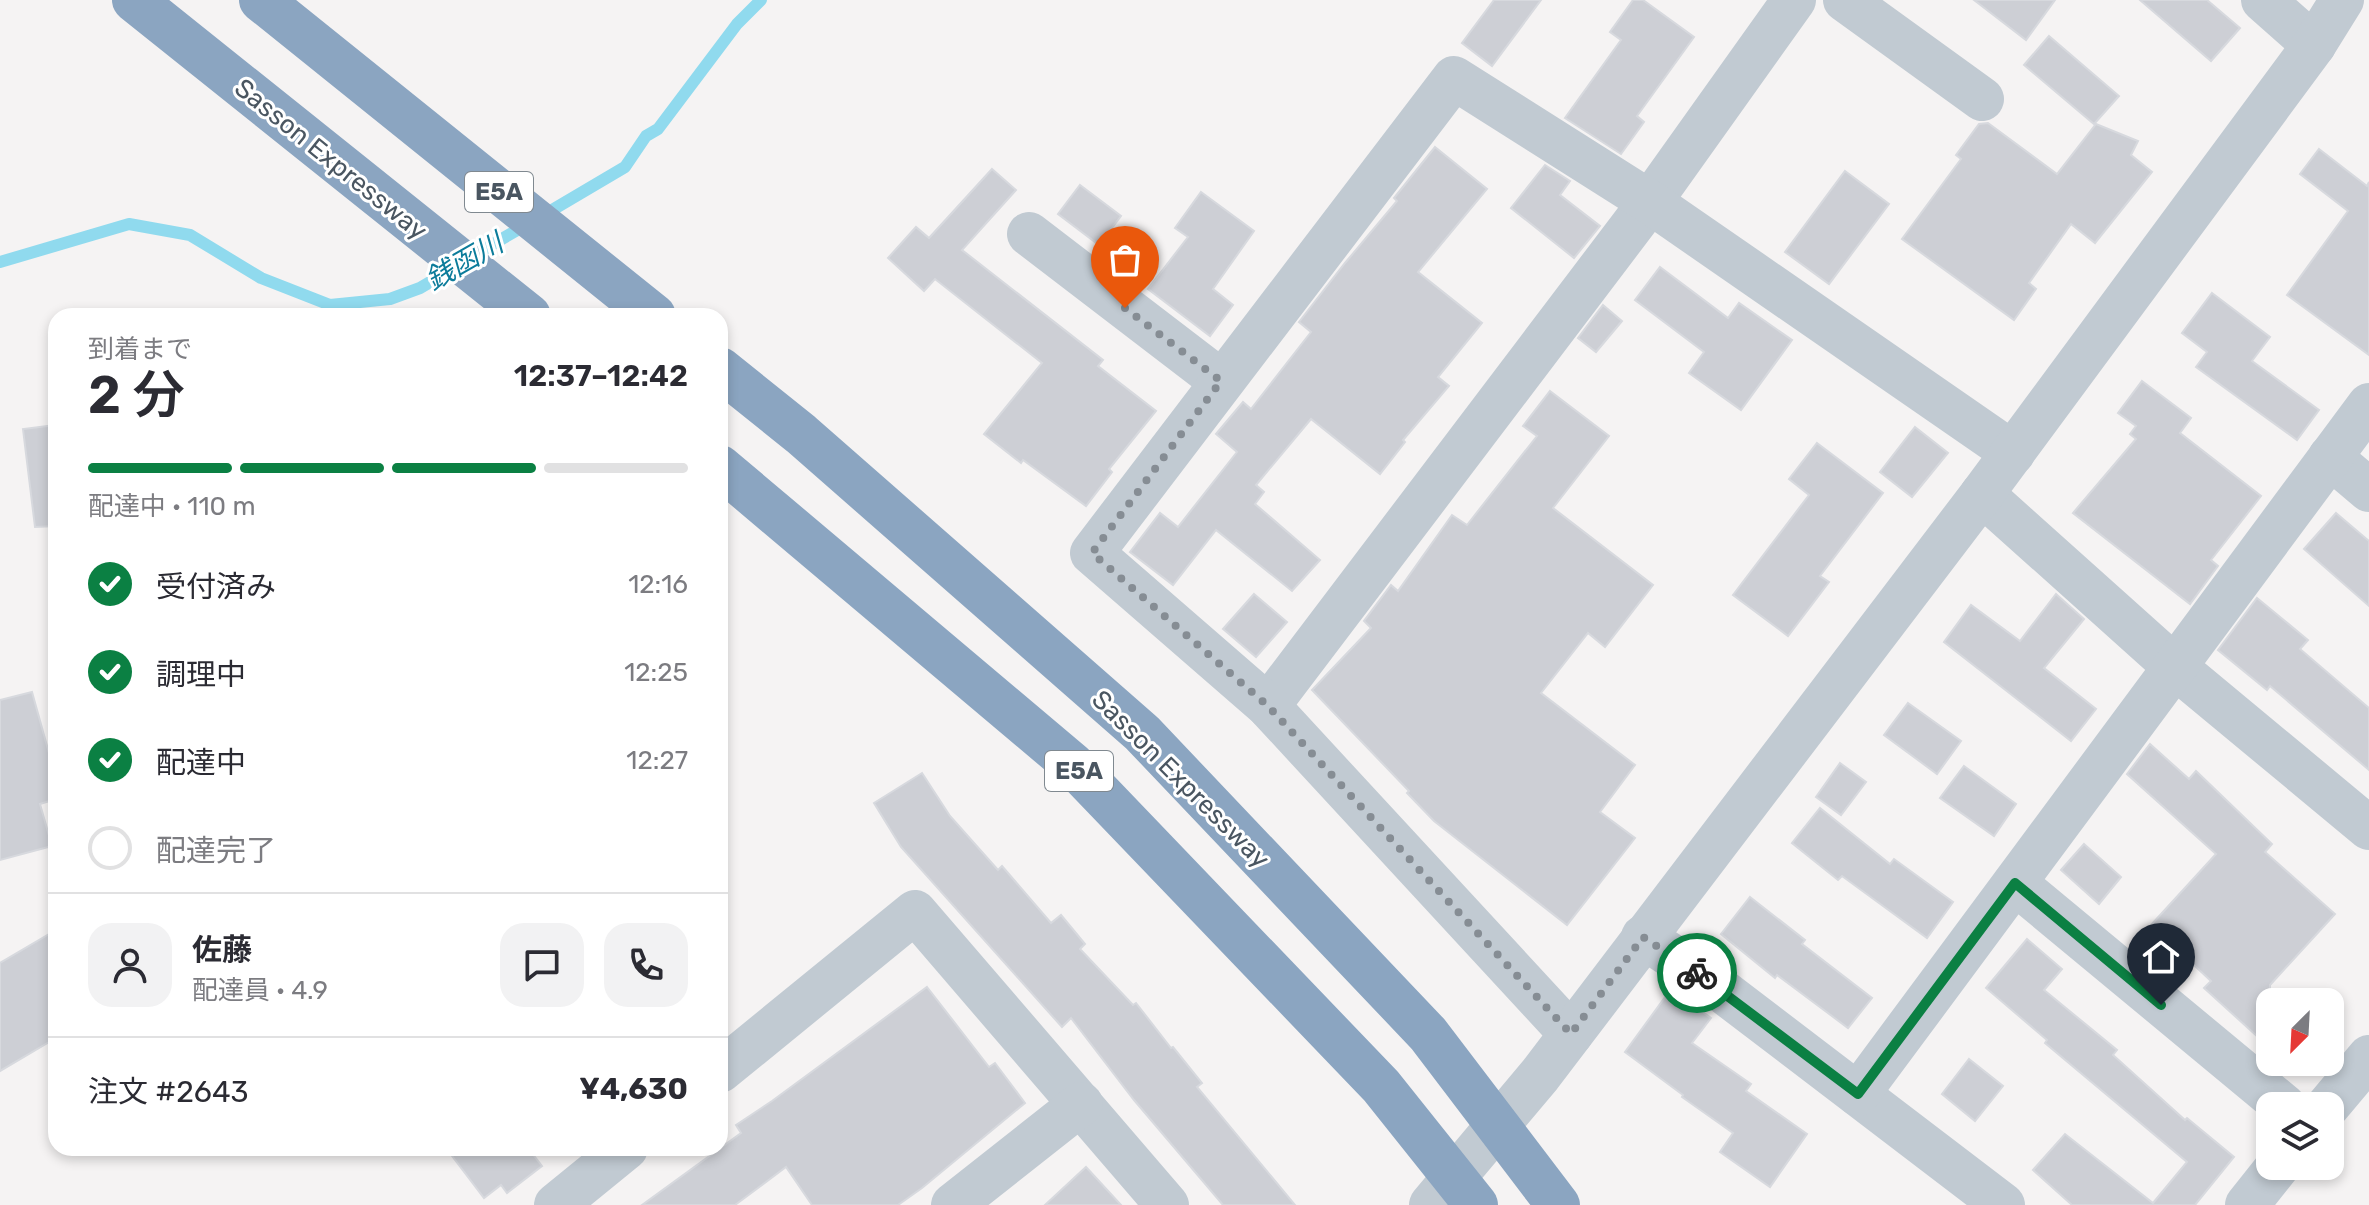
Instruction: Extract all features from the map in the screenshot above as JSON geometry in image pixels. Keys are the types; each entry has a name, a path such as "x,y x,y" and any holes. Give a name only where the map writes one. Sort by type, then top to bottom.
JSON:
{"highway":[{"name":"Sasson Expressway","path":"134,0 519,308"},
{"name":"E5A","path":"261,0 644,308"},
{"name":"Sasson Expressway","path":"728,375 801,434 1142,733 1428,1034 1558,1205"},
{"name":"E5A","path":"734,478 1072,764 1381,1086 1476,1205"}],"street":[{"path":"1268,706 1650,202 1794,0"},
{"path":"1845,0 1982,99"},
{"path":"2263,0 2314,45"},
{"path":"1431,1205 1540,1075 2013,453 2314,45 2342,0"},
{"path":"1571,1034 1268,706 1092,553 1221,381 1454,78 1650,202 2013,453"},
{"path":"1029,234 1221,381"},
{"path":"1858,1094 2369,405"},
{"path":"2330,457 2369,490"},
{"path":"1982,494 2175,667 2369,828"},
{"path":"2015,883 2267,1092"},
{"path":"728,1064 915,912 1167,1205"},
{"path":"1643,937 1704,977 2003,1205"},
{"path":"2340,1092 2369,1057"},
{"path":"953,1205 1081,1104"},
{"path":"556,1205 616,1156"},
{"path":"2247,1205 2267,1180"}],"building":[{"path":"1494,0 1541,0 1492,66 1462,43"},
{"path":"1633,0 1643,0 1694,37 1637,116 1644,122 1621,154 1565,118 1621,40 1610,32"},
{"path":"1974,0 2055,0 2026,40"},
{"path":"2140,0 2207,0 2240,28 2211,61"},
{"path":"2049,36 2119,96 2094,124 2024,65"},
{"path":"1988,123 2057,174 2096,124 2138,141 2131,155 2152,172 2095,243 2071,224 2029,283 2036,289 2014,320 1902,239 1961,159 1956,155 1979,124"},
{"path":"1435,147 1487,189 1418,272 1482,323 1438,377 1449,386 1403,440 1405,442 1380,474 1311,419 1256,485 1264,492 1255,504 1320,560 1292,591 1216,530 1173,585 1130,552 1160,513 1178,527 1237,452 1216,434 1243,402 1251,409 1311,332 1299,322 1397,201 1394,198"},
{"path":"2319,149 2367,186 2369,182 2369,355 2287,295 2348,211 2300,174"},
{"path":"1545,165 1570,181 1560,195 1600,226 1574,258 1511,208"},
{"path":"992,169 1016,190 962,250 1103,360 1098,366 1156,411 1109,469 1112,472 1086,506 984,434 1042,363 935,279 924,291 888,258 916,227 929,238"},
{"path":"1845,171 1889,204 1829,284 1785,252"},
{"path":"1080,185 1121,216 1099,245 1058,214"},
{"path":"1201,192 1254,231 1213,289 1233,305 1210,336 1148,289 1188,237 1175,228"},
{"path":"1660,267 1728,318 1739,303 1792,340 1741,410 1689,373 1704,352 1635,300"},
{"path":"2212,293 2270,337 2252,361 2319,410 2297,440 2196,367 2207,352 2182,333"},
{"path":"1603,305 1622,321 1596,352 1578,338"},
{"path":"2142,381 2191,418 2180,433 2261,496 2211,560 2218,566 2190,604 2073,513 2136,439 2130,434 2136,426 2118,413"},
{"path":"1550,391 1609,436 1553,508 1653,585 1605,647 1588,633 1541,693 1635,765 1600,812 1635,838 1567,925 1434,821 1312,690 1371,628 1364,621 1391,585 1398,591 1452,515 1467,525 1537,436 1523,426"},
{"path":"48,426 48,526 35,527 23,429"},
{"path":"1915,427 1948,453 1912,497 1880,472"},
{"path":"1817,443 1883,493 1820,576 1829,582 1788,636 1733,595 1809,495 1789,479"},
{"path":"2336,513 2369,541 2369,606 2304,549"},
{"path":"1254,594 1287,622 1256,657 1223,629"},
{"path":"2056,594 2084,619 2044,668 2096,709 2071,741 1944,642 1971,605 2020,641"},
{"path":"2257,598 2308,640 2300,649 2369,708 2369,770 2270,686 2267,690 2218,650"},
{"path":"32,692 48,749 48,802 40,804 48,832 48,847 0,860 0,700"},
{"path":"1908,703 1961,741 1937,774 1884,735"},
{"path":"2150,744 2189,779 2196,771 2272,844 2265,852 2335,914 2270,988 2256,988 2256,1035 2204,988 2211,981 2151,925 2216,854 2127,774"},
{"path":"1840,763 1866,782 1841,815 1816,797"},
{"path":"1964,766 2016,804 1994,836 1940,798"},
{"path":"922,773 950,816 998,870 1002,866 1051,923 1061,915 1085,944 1080,949 1133,1005 1136,1003 1173,1047 1202,1083 1197,1087 1295,1205 1223,1205 1134,1100 1071,1018 1062,1027 901,847 874,803"},
{"path":"1820,808 1890,864 1894,859 1953,902 1927,938 1842,876 1838,880 1792,843"},
{"path":"2084,844 2121,877 2099,904 2061,870"},
{"path":"1750,897 1805,940 1802,944 1872,998 1848,1028 1777,975 1775,978 1721,934"},
{"path":"48,935 48,1043 0,1071 0,963"},
{"path":"2027,939 2062,969 2044,990 2117,1050 2113,1055 2185,1120 2187,1118 2234,1157 2195,1205 2072,1205 2033,1170 2065,1134 2153,1203 2187,1162 2045,1043 2047,1040 1986,988"},
{"path":"927,987 989,1067 995,1063 1025,1103 898,1205 812,1205 786,1167 735,1205 642,1205 709,1156 728,1156 728,1142 741,1133 736,1125"},
{"path":"1671,989 1711,1018 1692,1043 1751,1084 1746,1091 1807,1134 1770,1187 1720,1152 1733,1133 1625,1052"},
{"path":"1969,1059 2003,1086 1975,1121 1942,1094"},
{"path":"452,1156 534,1156 542,1166 507,1193 501,1185 484,1198"},
{"path":"1086,1167 1121,1205 1045,1205"}],"waterway":[{"name":"銭函川","path":"542,216 625,167 646,136 658,129 737,24 761,0"},
{"name":"銭函川","path":"0,262 129,224 190,235 261,278 330,305 390,299 420,288 454,268"},
{"name":"銭函川","path":"469,258 526,225"}],"way so far":[{"path":"1125,308 1221,381 1092,553 1268,706 1571,1034 1643,937 1697,973"}],"route":[{"path":"1697,973 1858,1094 2015,883 2161,1005"}]}
